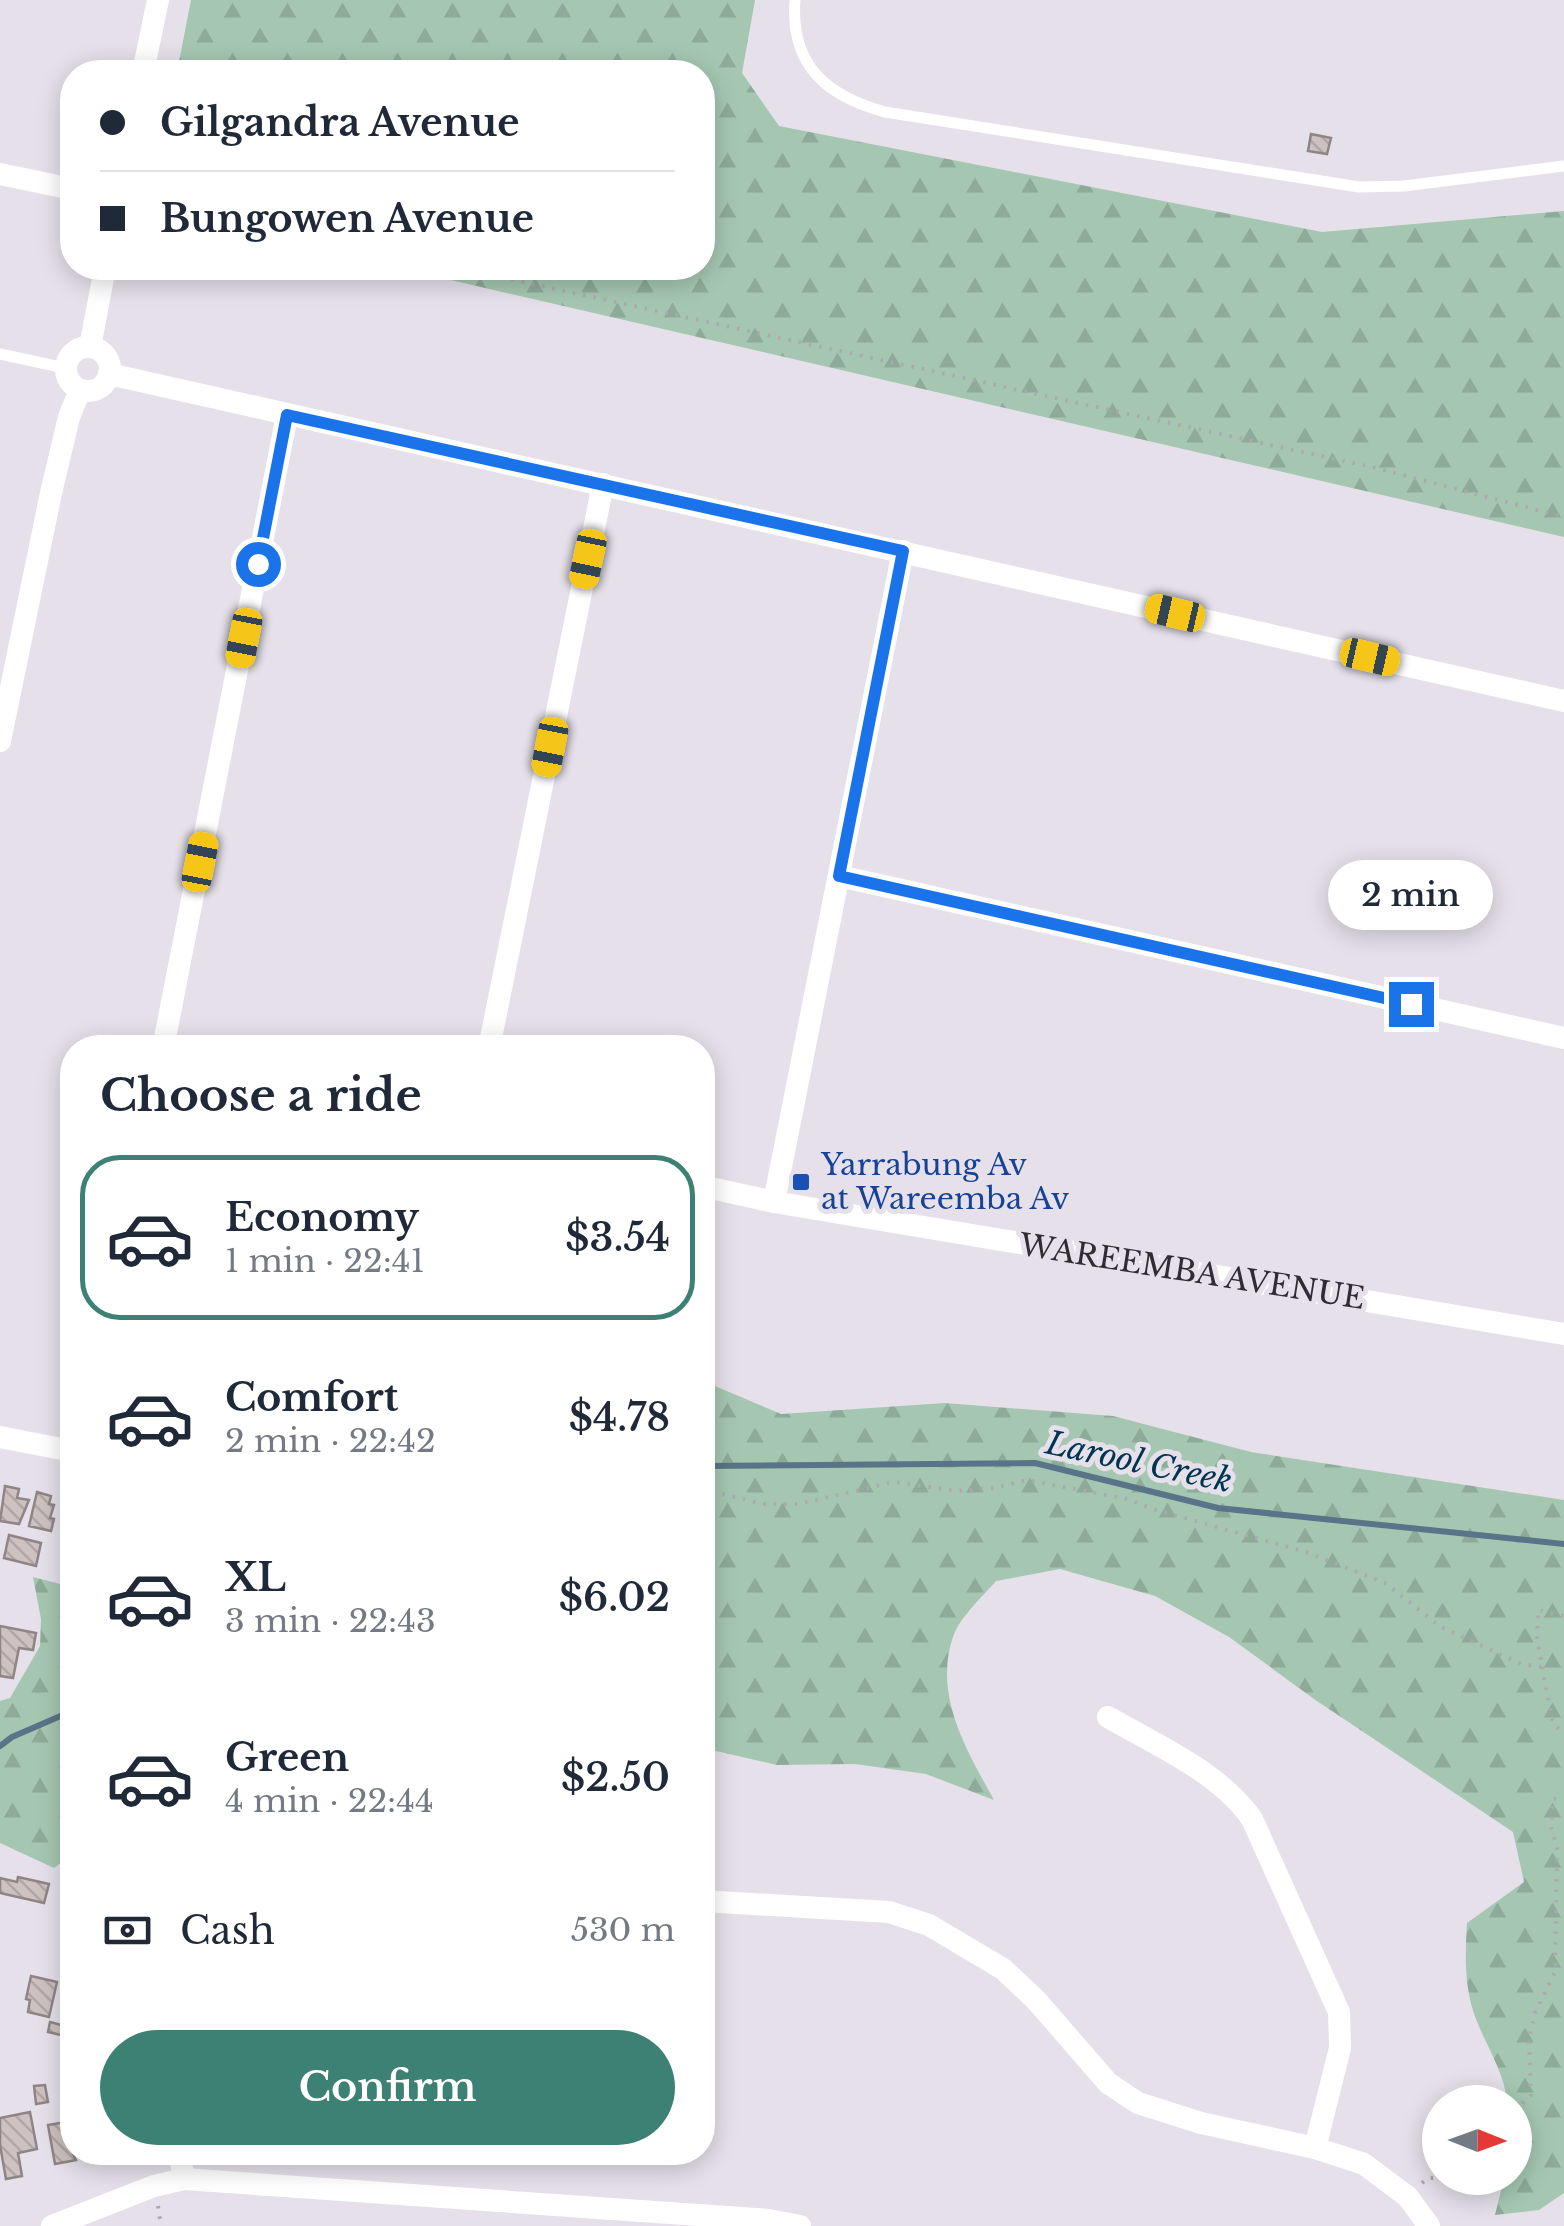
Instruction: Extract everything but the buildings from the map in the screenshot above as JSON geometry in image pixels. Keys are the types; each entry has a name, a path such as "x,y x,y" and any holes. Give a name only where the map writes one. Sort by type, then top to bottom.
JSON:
{"street":[{"path":"146,60 158,0"},
{"path":"0,174 60,186"},
{"path":"90,347 103,280"},
{"path":"90,347 106,356 109,374 98,389 80,390 67,378 65,368 73,352 90,347"},
{"path":"109,374 1564,700"},
{"path":"0,741 8,655 69,417 80,390"},
{"path":"166,1035 287,415"},
{"path":"492,1035 602,484"},
{"path":"774,1202 903,551"},
{"path":"839,876 1564,1038"},
{"name":"WAREEMBA AVENUE","path":"715,1189 1564,1334"},
{"path":"0,1437 60,1449"},
{"path":"1108,1717 1213,1779 1236,1796 1252,1820 1339,2012 1340,2048 1315,2148"},
{"path":"715,1902 889,1912 929,1924 1003,1969 1036,2000 1108,2083 1138,2103 1364,2164 1408,2197 1429,2226"},
{"path":"181,2165 184,2179"},
{"path":"52,2226 154,2186 184,2179 770,2220 800,2226"}],"lane":[{"path":"795,0 798,42 817,75 848,101 885,112 1359,187 1404,186 1564,166"},
{"path":"0,354 65,368"}],"path":[{"path":"515,280 1357,464 1564,516"},
{"path":"715,1492 763,1504 798,1504 894,1482 956,1491 1028,1480 1127,1499 1306,1552 1385,1583 1442,1627 1522,1664 1542,1666"},
{"path":"1564,1616 1538,1610 1538,1637 1553,1724 1564,1734"},
{"path":"1531,2085 1532,2026 1555,1972 1557,1849 1552,1826 1553,1799 1564,1796"},
{"path":"1408,2197 1422,2184"}],"green space":[{"path":"191,0 755,0 742,73 779,126 1322,232 1564,211 1564,537 451,280 715,280 715,60 179,60"},
{"path":"715,1386 781,1414 945,1403 1113,1416 1251,1452 1564,1500 1564,2193 1539,2210 1495,2215 1500,2195 1532,2195 1532,2085 1504,2085 1469,1996 1466,1935 1467,1923 1524,1882 1513,1832 1229,1637 1155,1596 1060,1569 996,1581 956,1630 947,1680 956,1722 994,1800 926,1774 855,1764 777,1765 715,1751"},
{"path":"33,1577 60,1584 60,1864 54,1868 0,1843 0,1701 10,1698 40,1646 41,1619"}],"waterway":[{"name":"Larool Creek","path":"715,1466 1035,1463 1218,1508 1564,1544"},
{"name":"Larool Creek","path":"0,1746 60,1716"}],"place":[{"name":"Yarrabung Av at Wareemba Av","path":"801,1182"}],"route":[{"path":"258,564 287,415 903,551 839,876 1411,1004"}]}
